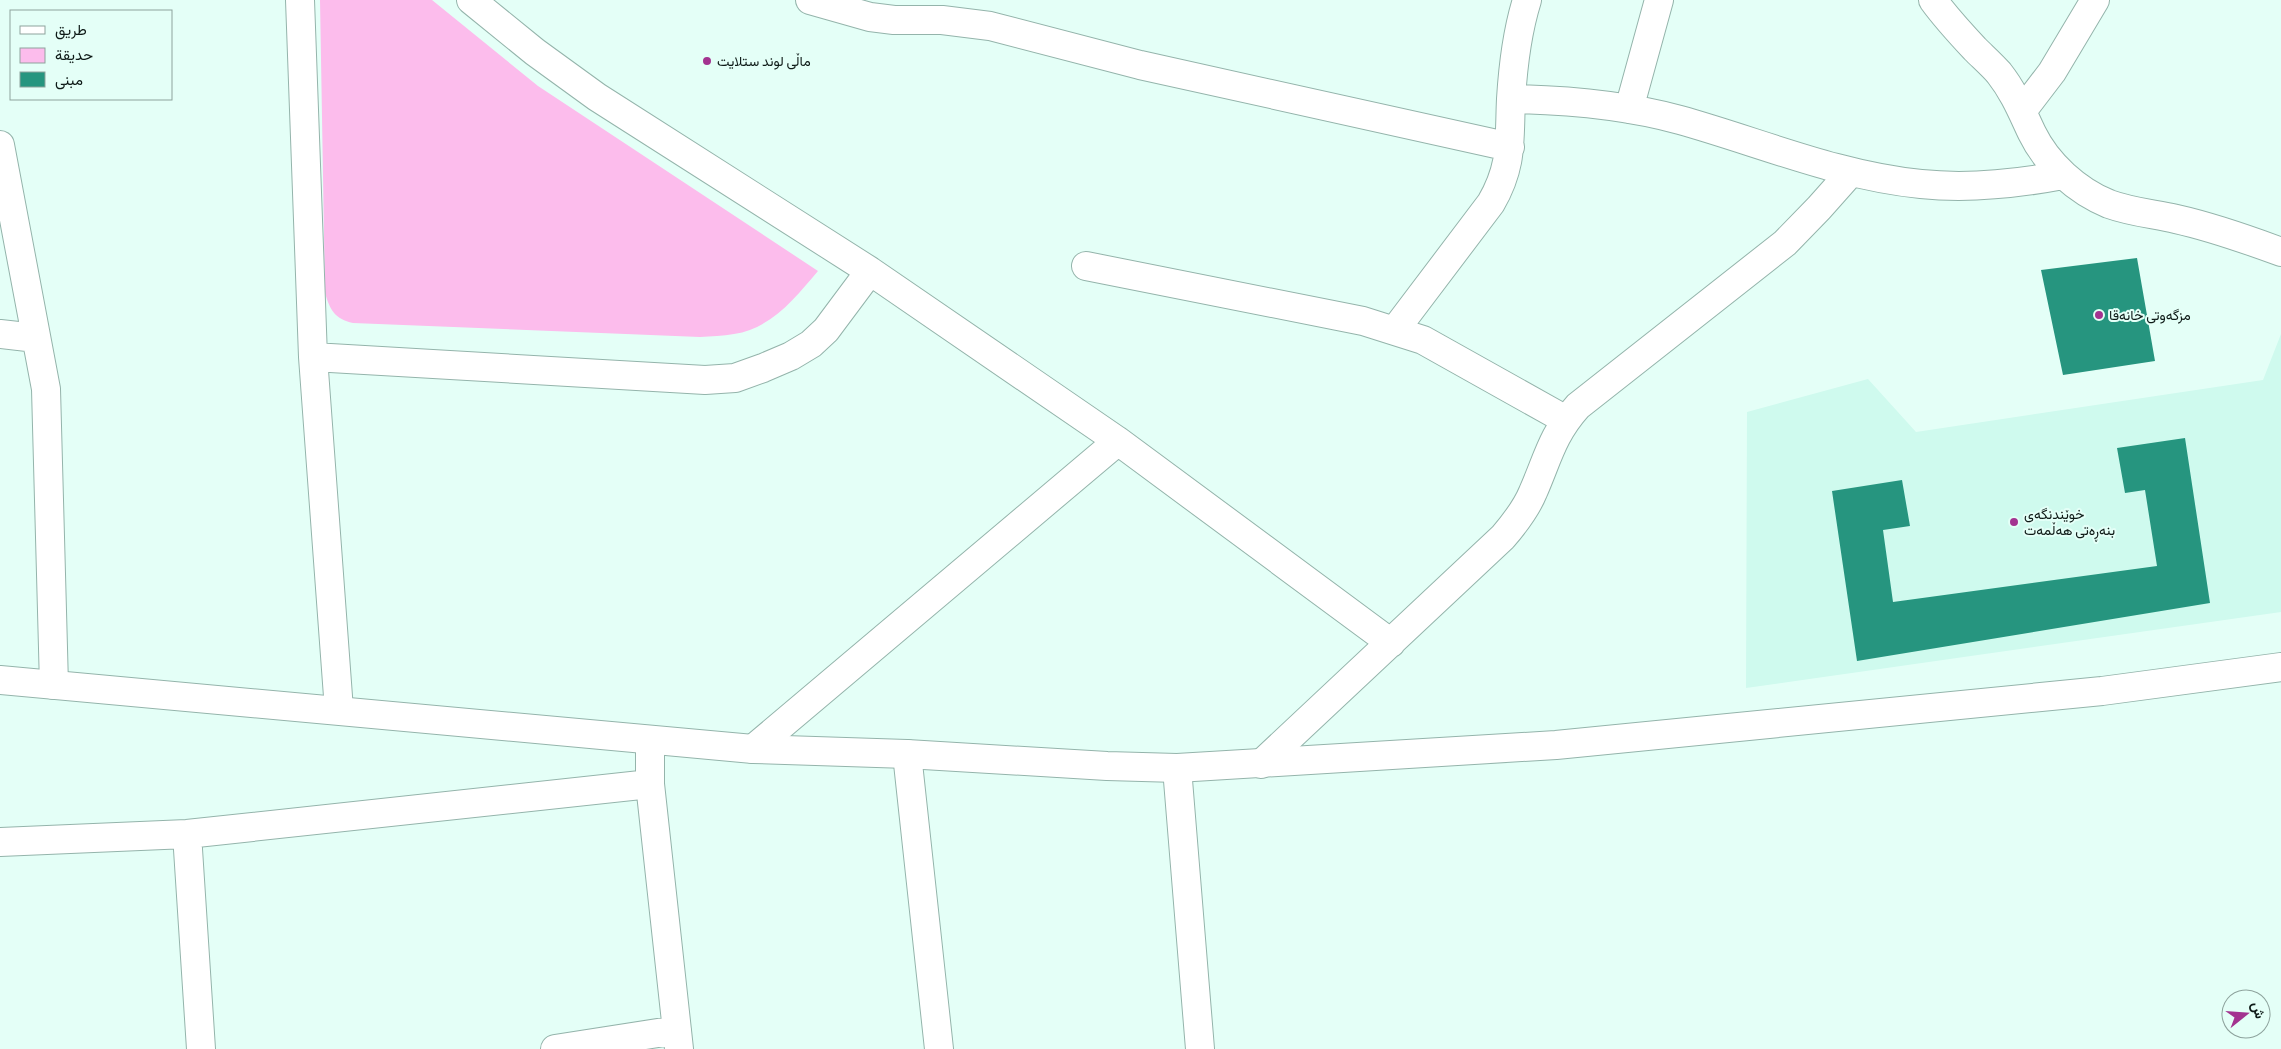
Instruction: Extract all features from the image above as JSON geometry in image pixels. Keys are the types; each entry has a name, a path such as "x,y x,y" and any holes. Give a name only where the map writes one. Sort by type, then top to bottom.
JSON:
{"street":[{"path":"300,0 313,356 339,710"},
{"path":"471,0 535,52 597,97 870,272 1118,441 1390,643"},
{"path":"810,0 870,17 894,20 942,20 990,26 1140,65 1510,147"},
{"path":"1395,330 1491,203 1505,172 1510,147 1511,99 1518,38 1527,0"},
{"path":"1629,109 1659,0"},
{"path":"1933,0 1958,32 1997,71 2023,110 2046,156 2063,175 2084,191 2108,204 2214,228 2281,252"},
{"path":"2023,110 2052,72 2095,0"},
{"path":"1511,99 1590,103 1629,109 1678,120 1851,172 1921,184 1992,186 2063,175"},
{"path":"1,154 46,389 54,685"},
{"path":"1261,764 1503,538 1518,519 1533,494 1548,450 1566,420 1578,406 1785,243 1851,172"},
{"path":"1086,266 1363,321 1395,330 1423,340 1451,354 1566,420"},
{"path":"313,356 705,380 735,378 777,362 811,344 826,330 870,272"},
{"path":"0,334 36,338"},
{"path":"754,748 1118,441"},
{"path":"0,680 754,748 1177,768 1556,745 2102,691 2281,667"},
{"path":"555,1049 678,1040 650,784 650,740"},
{"path":"907,754 939,1049"},
{"path":"1177,768 1200,1049"},
{"path":"0,842 187,834 650,784"},
{"path":"187,834 200,1049"}],"shaded area":[{"name":"خوێندنگەی بنەڕەتی هەڵمەت","path":"2281,334 2281,612 1746,688 1747,412 1868,379 1916,432 2263,380"}],"green space":[{"path":"320,0 432,0 538,86 818,271 801,291 771,319 748,331 726,335 700,337 353,323 342,319 331,309 325,293"}],"building":[{"name":"مزگەوتی خانەقا","path":"2137,258 2155,361 2063,375 2041,270"},
{"path":"2185,438 2210,603 1857,661 1832,491 1902,480 1910,526 1883,530 1893,602 2157,566 2145,490 2125,493 2117,448"}],"place":[{"name":"ماڵی لوند ستلایت","path":"707,61"},
{"name":"مزگەوتی خانەقا","path":"2099,315"},
{"name":"خوێندنگەی بنەڕەتی هەڵمەت","path":"2014,522"}]}
